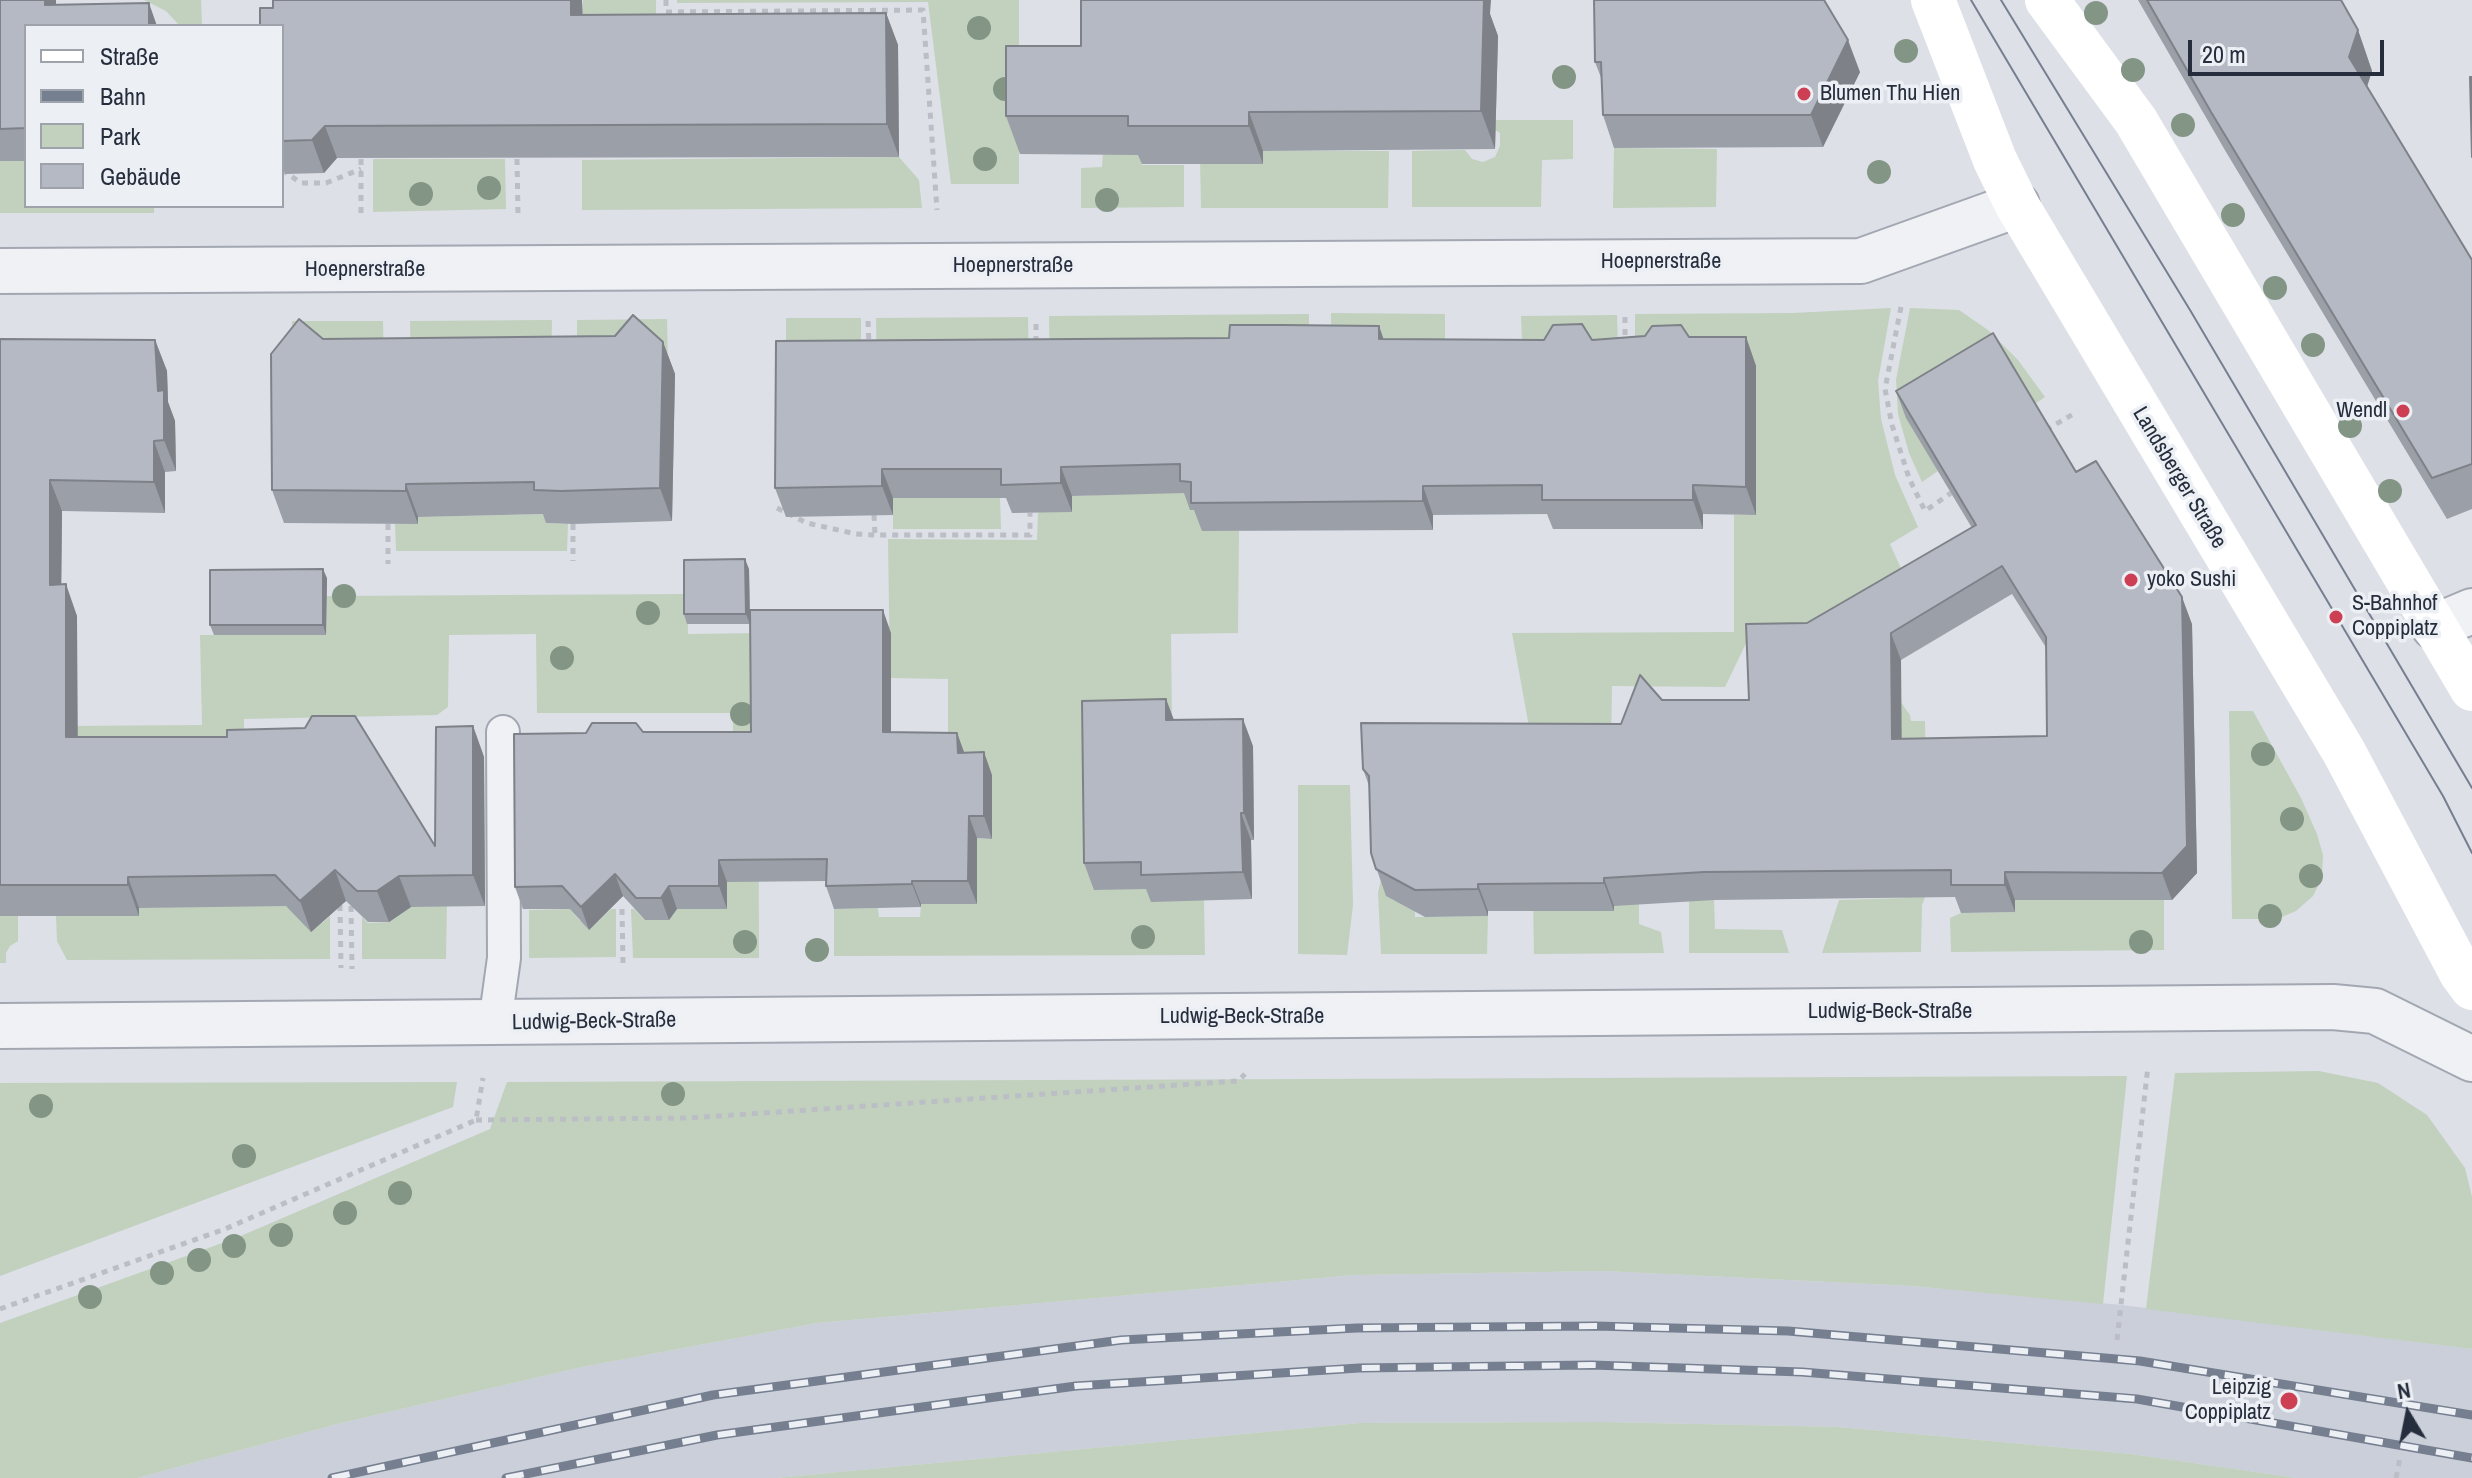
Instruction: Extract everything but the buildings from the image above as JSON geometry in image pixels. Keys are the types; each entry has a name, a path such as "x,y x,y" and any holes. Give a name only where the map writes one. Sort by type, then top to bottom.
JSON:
{"main road":[{"name":"Landsberger Straße","path":"1933,0 1995,160 2017,205 2344,752 2461,973 2472,988"},
{"path":"2047,0 2136,121 2453,619 2472,689"}],"street":[{"name":"Hoepnerstraße","path":"0,271 1861,261 2017,205"},
{"name":"Ludwig-Beck-Straße","path":"0,1026 2333,1007 2375,1011 2472,1059"}],"lane":[{"path":"495,1023 504,958 503,732"}],"path":[{"path":"666,0 666,23"},
{"path":"666,12 923,10 937,217"},
{"path":"805,11 805,22"},
{"path":"361,159 361,220"},
{"path":"517,159 518,218"},
{"path":"284,171 301,183 326,183 361,169"},
{"path":"1904,295 1885,389 1892,425 1909,478 1925,511 1951,493"},
{"path":"1625,313 1625,354"},
{"path":"1036,317 1036,344"},
{"path":"868,318 869,359"},
{"path":"2045,430 2087,406"},
{"path":"777,508 807,523 875,535 1030,535 1030,513"},
{"path":"874,515 875,535"},
{"path":"388,524 388,564"},
{"path":"573,524 573,561"},
{"path":"340,905 341,972"},
{"path":"351,906 353,972"},
{"path":"622,909 623,971"},
{"path":"0,1309 225,1229 476,1120 689,1118 1238,1081 1253,1067 1253,1017"},
{"path":"2117,1340 2149,1061"},
{"path":"476,1120 483,1073"},
{"path":"2396,1478 2400,1458"}],"shaded area":[{"path":"1605,1271 1912,1286 2122,1305 2472,1349 2472,1478 2297,1478 2131,1454 1839,1427 1602,1422 1360,1423 776,1478 137,1478 341,1423 582,1367 817,1323 1354,1275"}],"green space":[{"path":"144,0 201,0 202,24 178,24 166,11"},
{"path":"583,0 656,0 656,47 583,48"},
{"path":"677,0 1019,0 1019,184 951,184 928,2 677,3"},
{"path":"1490,120 1573,120 1573,159 1542,160 1541,207 1412,207 1412,151 1465,150 1472,159 1483,162 1495,157 1500,146 1500,133 1490,127"},
{"path":"1614,148 1717,149 1716,207 1613,208"},
{"path":"1263,151 1389,151 1388,208 1201,208 1200,158 1263,164"},
{"path":"1103,153 1142,153 1142,165 1184,165 1184,207 1081,208 1081,168 1102,167"},
{"path":"899,157 919,180 922,208 582,210 582,160"},
{"path":"373,159 505,159 506,209 373,212"},
{"path":"0,161 24,161 24,208 154,208 154,213 0,213"},
{"path":"1891,308 1878,381 1881,419 1895,475 1918,527 1890,544 1913,595 1880,673 1910,715 1911,721 1925,721 1928,889 1922,905 1921,952 1822,953 1839,900 1903,898 1901,728 1751,633 1725,687 1612,686 1611,751 1533,749 1512,633 1734,632 1734,515 1756,515 1635,366 1635,314 1793,313"},
{"path":"1910,308 1959,310 1988,330 2018,360 2045,397 1922,482 1909,453 1898,414 1896,380"},
{"path":"1331,313 1445,314 1445,430 1331,368"},
{"path":"1309,314 1309,369 1201,510 1202,531 1239,531 1238,633 1171,634 1172,726 1150,889 1204,900 1205,955 834,956 834,909 878,908 879,917 920,917 921,904 977,838 992,839 992,775 948,755 948,679 890,678 888,539 1037,540 1038,513 1071,496 1121,494 1050,371 1049,316"},
{"path":"1617,315 1618,346 1523,368 1521,316"},
{"path":"1028,317 1029,367 877,369 876,318"},
{"path":"786,318 861,318 861,374 786,359"},
{"path":"667,319 668,368 577,368 577,320"},
{"path":"552,320 551,369 411,370 410,321"},
{"path":"292,321 383,321 384,370 293,373"},
{"path":"893,497 1000,497 1001,529 893,529"},
{"path":"545,514 546,523 568,524 567,551 396,551 395,524 418,523 418,517"},
{"path":"687,594 688,634 758,633 759,958 633,958 631,909 645,920 669,920 727,827 733,823 733,713 537,713 536,634 449,635 448,707 437,715 244,719 244,761 292,906 322,923 330,916 330,959 67,960 57,941 56,916 139,916 139,908 168,907 59,779 68,726 202,725 200,635 326,635 327,596"},
{"path":"2229,711 2253,711 2301,798 2323,855 2322,878 2313,896 2296,911 2277,919 2232,919"},
{"path":"1298,785 1350,785 1353,905 1347,955 1298,954"},
{"path":"1381,880 1389,897 1395,901 1415,902 1415,917 1488,916 1487,954 1381,954 1378,893"},
{"path":"1614,895 1639,895 1639,924 1661,932 1664,953 1534,954 1533,899 1576,911 1613,911"},
{"path":"1689,896 1714,900 1715,929 1782,930 1789,953 1689,953"},
{"path":"2015,900 2164,900 2164,950 1951,952 1950,918 1961,913 2014,912"},
{"path":"447,906 446,959 362,959 362,917 368,923 389,922 401,907"},
{"path":"570,909 580,921 598,921 611,909 616,909 616,957 529,958 529,910"},
{"path":"0,916 18,916 18,941 6,953 6,963 0,963"},
{"path":"2319,1071 2378,1083 2427,1115 2465,1168 2472,1197 2472,1349 2146,1309 2175,1073"},
{"path":"2127,1076 2103,1304 1912,1286 1605,1271 1354,1275 817,1323 582,1367 341,1423 137,1478 0,1478 0,1323 236,1238 490,1129 507,1082"},
{"path":"457,1082 453,1107 0,1276 0,1083"},
{"path":"1602,1422 1839,1427 2131,1454 2297,1478 776,1478 1360,1423"}],"tram line":[{"path":"1971,0 2443,796 2472,853"},
{"path":"2001,0 2190,310 2472,788"}],"railway":[{"path":"332,1478 713,1395 1121,1340 1357,1328 1595,1326 1788,1331 2140,1361 2472,1415"},
{"path":"506,1478 717,1435 1076,1386 1359,1368 1592,1365 1802,1372 2137,1399 2472,1458"}],"place":[{"name":"Blumen Thu Hien","path":"1804,94"},
{"name":"Wendl","path":"2403,411"},
{"name":"yoko Sushi","path":"2131,580"},
{"name":"S-Bahnhof Coppiplatz","path":"2336,617"},
{"name":"Leipzig Coppiplatz","path":"2289,1401"}]}
